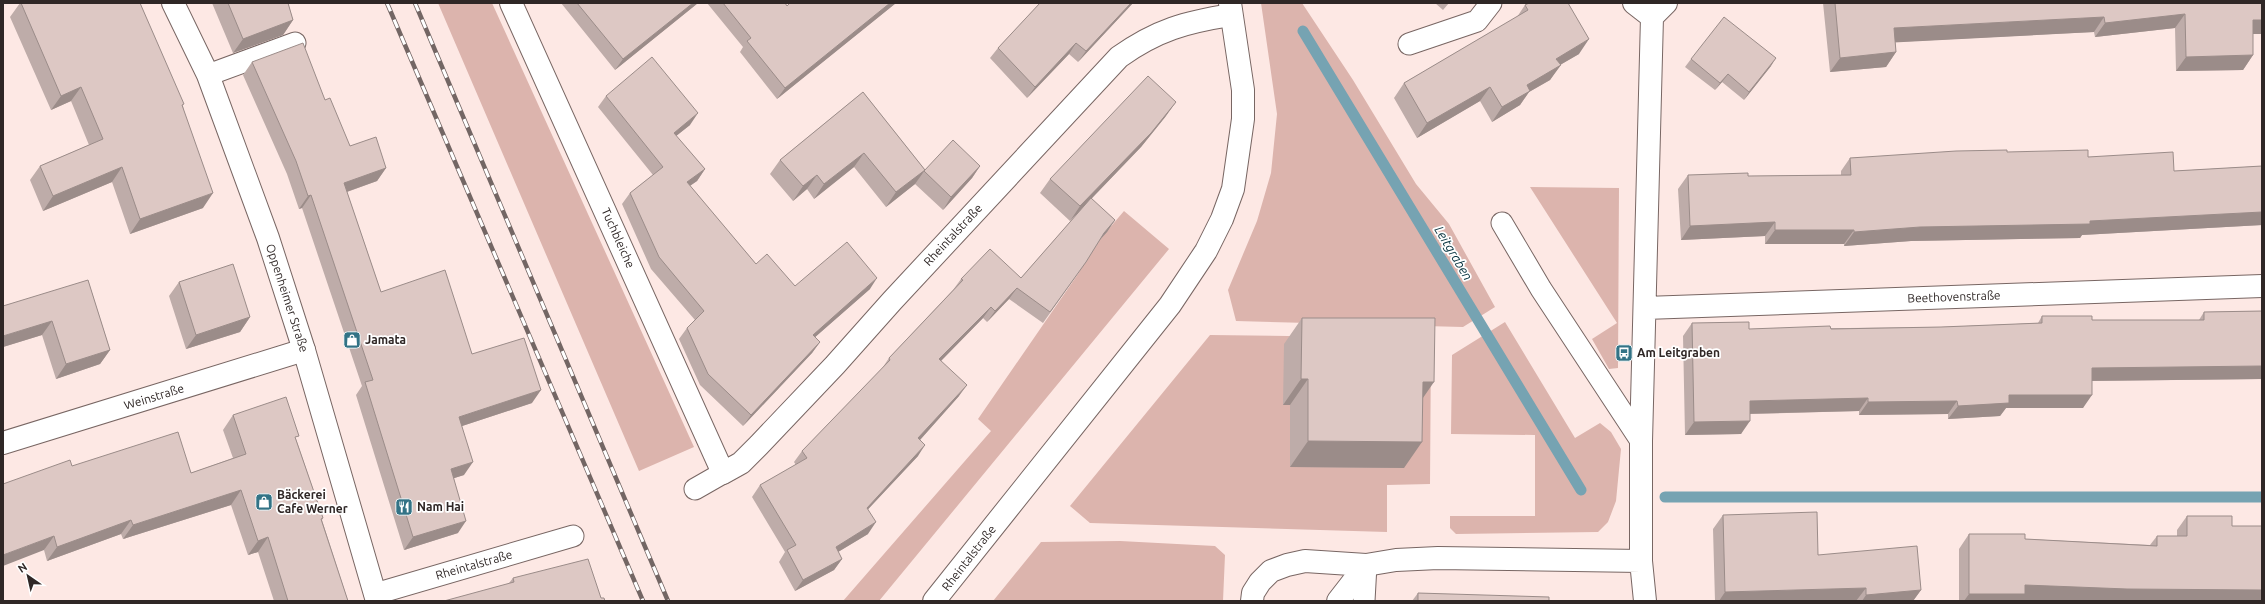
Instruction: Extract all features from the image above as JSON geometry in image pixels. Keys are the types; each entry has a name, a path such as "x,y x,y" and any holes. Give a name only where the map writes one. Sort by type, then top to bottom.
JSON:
{"street":[{"name":"Oppenheimer Straße","path":"173,3 208,75 268,238 304,350 376,598"},
{"name":"Tuchbleiche","path":"511,3 723,473"},
{"path":"1634,3 1659,10 1640,441 1641,562 1645,601"},
{"name":"Rheintalstraße","path":"723,473 741,462 759,445 835,365 892,301 1119,57 1153,35 1230,9 1243,90 1243,119 1233,188 1222,219 1206,251 1170,305 934,601"},
{"name":"Beethovenstraße","path":"1645,308 2262,286"},
{"name":"Weinstraße","path":"3,443 304,350"},
{"path":"1252,601 1253,593 1260,582 1271,572 1287,565 1305,561 1366,565 1396,560 1438,558 1641,562"},
{"path":"1338,601 1366,565"}],"lane":[{"path":"1409,44 1477,21 1491,3"},
{"path":"208,75 295,43"},
{"path":"1502,223 1541,289 1640,441"},
{"name":"Rheintalstraße","path":"695,489 723,473"},
{"name":"Rheintalstraße","path":"376,598 573,536"},
{"path":"1364,601 1366,565"}],"shaded area":[{"path":"438,3 492,3 694,447 639,471"},
{"path":"1261,3 1302,3 1353,80 1416,184 1449,224 1495,307 1463,327 1236,321 1228,290 1257,221 1271,173 1277,114"},
{"path":"1530,187 1619,188 1618,368 1609,369 1592,339 1617,323"},
{"path":"1124,211 1169,249 879,601 843,601 991,431 978,419 1078,274 1096,244"},
{"path":"1505,322 1575,438 1600,423 1611,432 1621,449 1616,501 1608,522 1598,532 1456,534 1450,528 1450,516 1535,516 1535,435 1451,434 1452,355"},
{"path":"1210,335 1431,338 1430,484 1387,485 1387,532 1090,523 1070,506"},
{"path":"1120,541 1215,546 1225,555 1223,601 993,601 1041,542"}],"building":[{"path":"21,3 140,3 184,104 182,105 213,193 140,219 122,167 53,196 40,166 103,139 81,87 61,96"},
{"path":"228,3 288,3 293,20 243,39"},
{"path":"577,3 693,3 623,59"},
{"path":"723,3 785,3 787,6 790,3 890,3 785,88 747,41 751,38"},
{"path":"1040,3 1131,3 1086,51 1076,43 1035,87 998,48"},
{"path":"1529,3 1568,3 1589,39 1556,59 1561,65 1527,85 1530,91 1502,107 1490,87 1427,123 1404,83 1528,10 1525,5"},
{"path":"1835,3 2262,3 2262,20 2253,20 2253,55 2186,57 2185,14 2105,23 2104,17 1894,28 1896,52 1840,58"},
{"path":"1724,17 1776,58 1749,92 1728,74 1720,83 1691,59"},
{"path":"303,43 325,100 330,98 350,146 376,137 386,168 344,183 381,292 445,270 472,354 524,338 541,390 459,417 473,462 451,469 466,521 413,537 365,382 373,380 311,195 308,196 296,161 252,62"},
{"path":"652,57 698,113 674,133 705,169 687,182 756,264 767,254 795,286 847,242 877,278 813,335 820,342 751,415 708,374 687,328 704,311 659,257 630,193 663,167 606,96"},
{"path":"1148,76 1176,102 1151,133 1080,206 1050,179"},
{"path":"863,92 925,170 896,192 864,153 824,184 817,175 803,186 780,160"},
{"path":"953,140 980,166 951,197 924,171"},
{"path":"2007,150 2007,152 2088,150 2088,157 2173,152 2174,171 2262,166 2262,212 2090,221 2090,224 1920,227 1854,232 1854,230 1775,230 1775,222 1690,226 1688,175 1748,173 1748,176 1851,175 1850,158 1956,151"},
{"path":"1091,198 1115,220 1104,233 1086,262 1050,312 1017,288 995,311 991,307 939,359 967,385 918,438 925,445 867,508 876,522 836,547 842,559 803,580 787,550 796,545 760,485 807,458 802,451 890,360 889,358 963,280 961,279 990,249 1021,278"},
{"path":"233,264 250,317 196,335 179,282"},
{"path":"88,280 110,350 66,364 52,321 3,336 3,306"},
{"path":"2262,311 2262,366 2092,368 2092,395 2009,395 2009,403 1958,406 1957,401 1868,402 1868,398 1750,401 1750,421 1694,422 1692,323 1749,322 1749,329 1830,326 1831,329 1941,327 2042,323 2042,316 2092,316 2092,320 2204,320 2204,312"},
{"path":"1302,318 1435,318 1434,382 1423,382 1422,442 1308,441 1308,379 1301,379"},
{"path":"286,397 299,436 295,437 323,518 321,519 348,601 288,601 268,537 258,541 241,490 133,525 131,520 57,547 54,536 3,555 3,484 70,460 72,466 178,432 191,473 246,454 233,415"},
{"path":"1817,512 1818,555 1917,546 1921,590 1866,595 1866,588 1725,592 1723,515"},
{"path":"2187,516 2232,516 2232,526 2262,526 2262,590 2127,589 2025,585 2025,594 1969,594 1969,534 2025,534 2025,539 2157,546 2157,536 2187,536"},
{"path":"588,559 601,598 604,598 605,601 444,601 514,582 513,578"},
{"path":"1418,593 1549,597 1549,601 1418,601"}],"waterway":[{"name":"Leitgraben","path":"1303,31 1581,490"},
{"path":"1665,497 2262,497"}],"railway":[{"path":"387,3 643,601"},
{"path":"415,3 668,601"}],"place":[{"name":"Jamata","path":"352,340"},
{"name":"Am Leitgraben","path":"1624,353"},
{"name":"Bäckerei Cafe Werner","path":"264,502"},
{"name":"Nam Hai","path":"404,507"}]}
